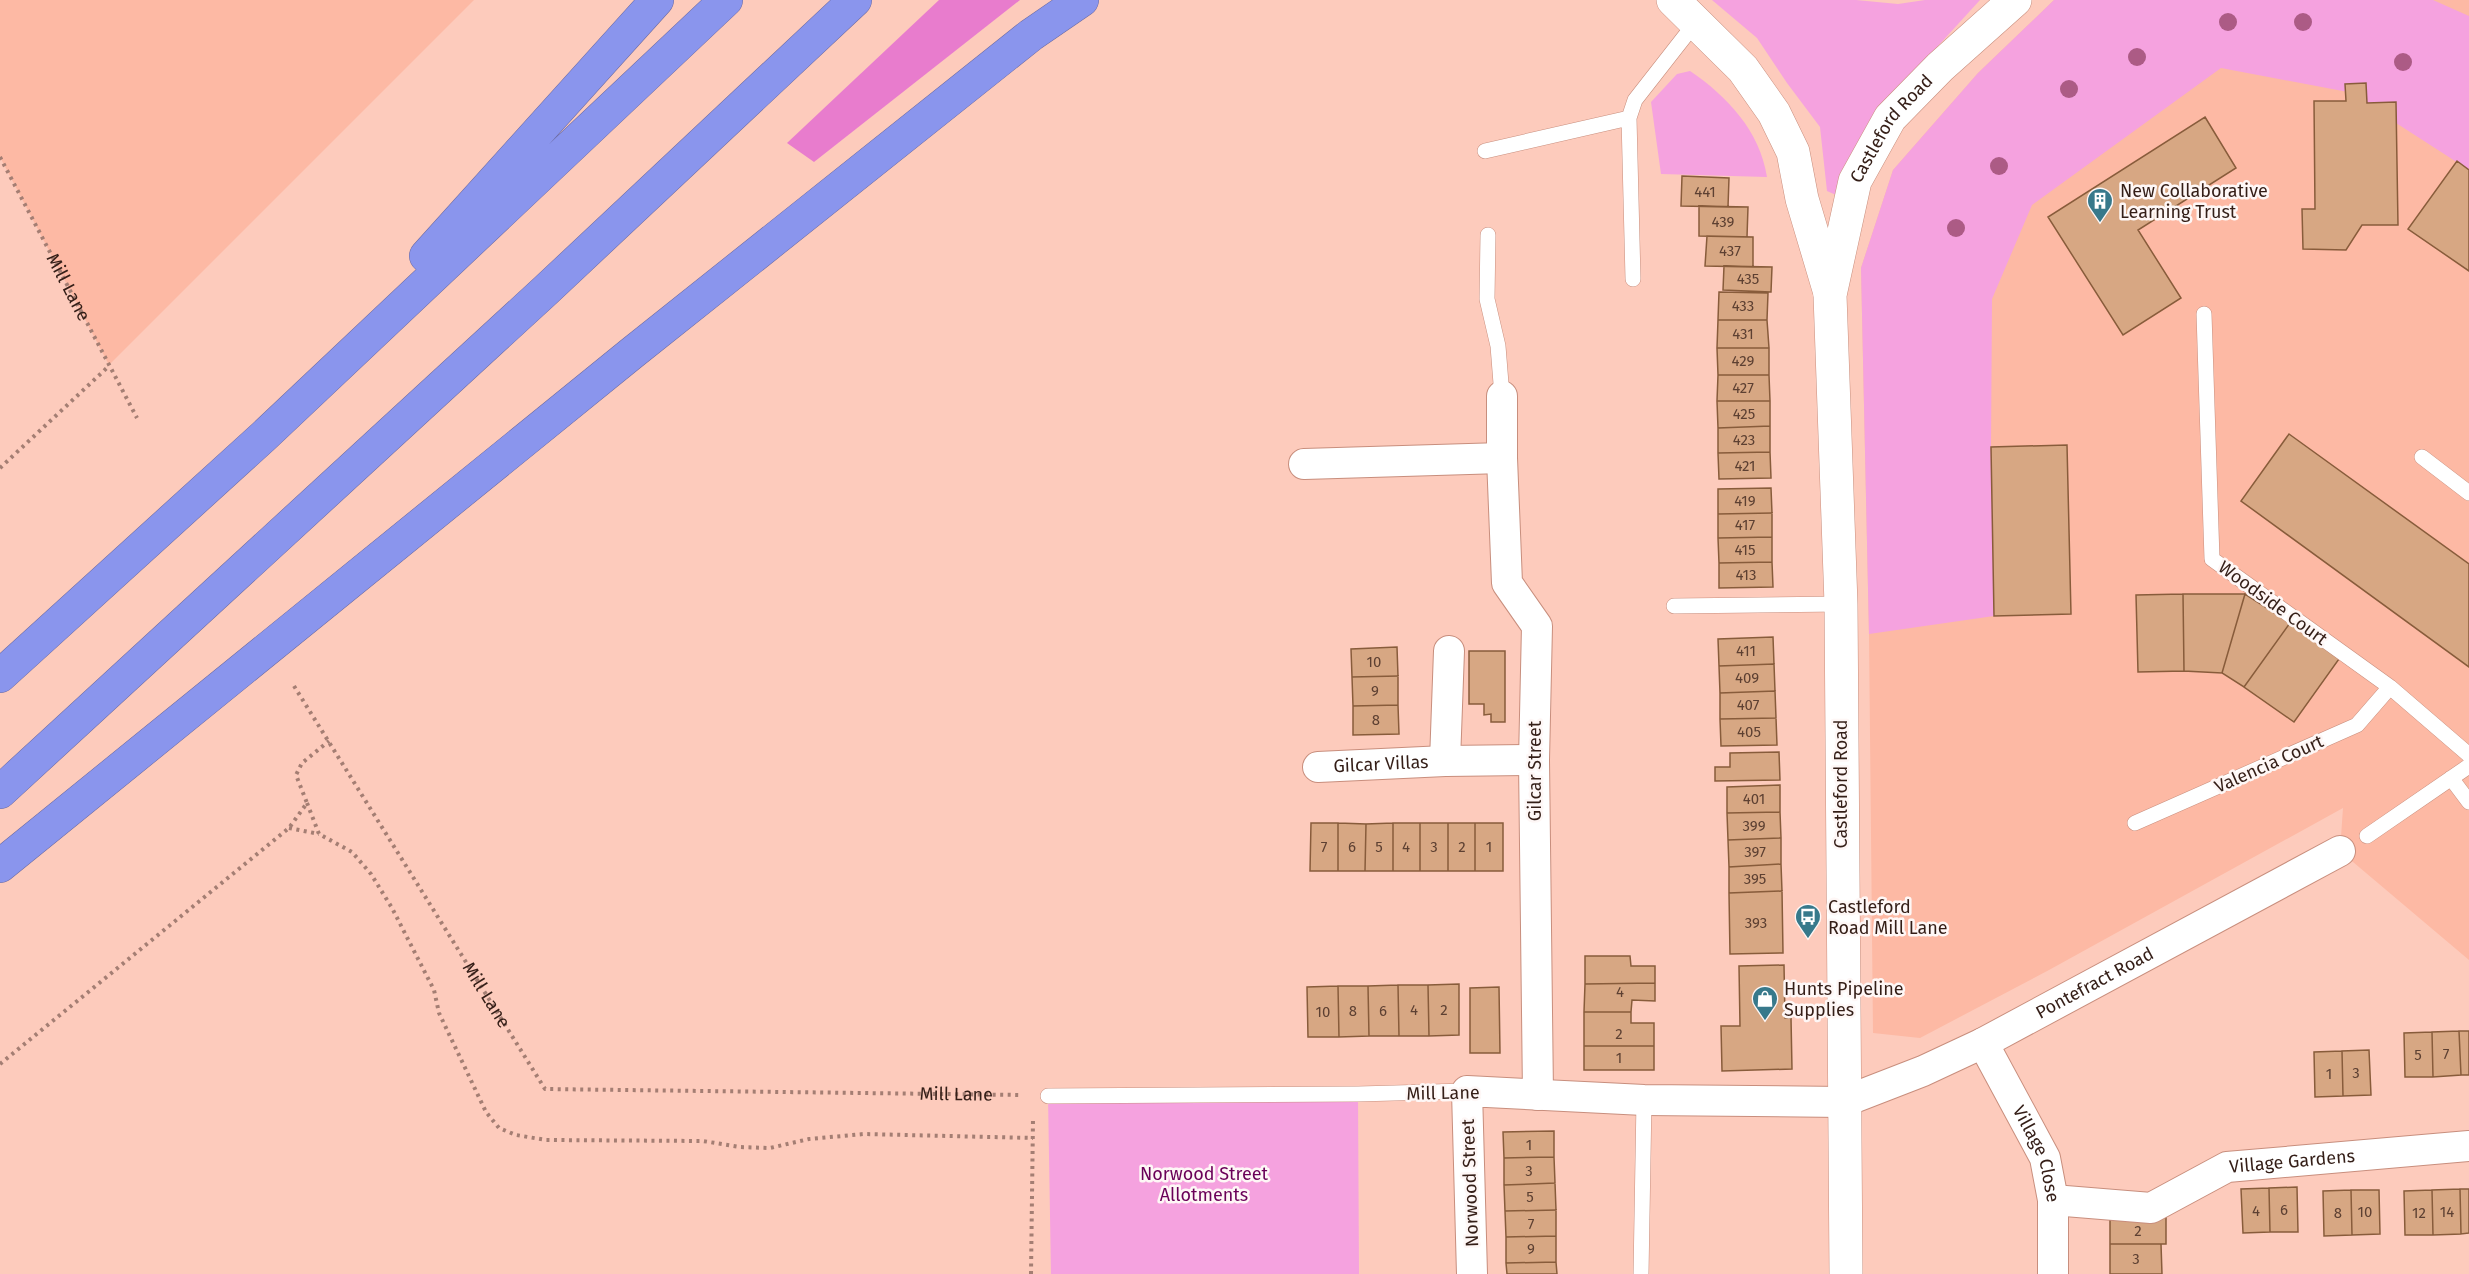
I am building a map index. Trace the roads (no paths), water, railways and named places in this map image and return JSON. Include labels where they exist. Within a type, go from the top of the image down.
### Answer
[{"type":"highway","points":[[264,436],[657,0]]},
{"type":"highway","points":[[0,676],[264,436],[726,0]]},
{"type":"highway","points":[[0,792],[545,291],[855,0]]},
{"type":"highway","points":[[0,866],[641,345],[1031,35],[1082,0]]},
{"type":"street","name":"Castleford Road","points":[[1673,0],[1743,69],[1774,113],[1792,152],[1802,199],[1830,295]]},
{"type":"street","name":"Castleford Road","points":[[1846,1274],[1840,604],[1830,295],[1855,181],[1890,118],[1940,67],[2015,0]]},
{"type":"street","name":"Gilcar Street","points":[[1502,396],[1507,583],[1537,626],[1534,760],[1538,1095]]},
{"type":"street","points":[[1304,464],[1502,458]]},
{"type":"street","name":"Gilcar Villas","points":[[1445,761],[1449,651]]},
{"type":"street","name":"Gilcar Villas","points":[[1318,767],[1445,761],[1534,760]]},
{"type":"street","name":"Pontefract Road","points":[[1844,1102],[1923,1071],[1983,1043],[2340,851]]},
{"type":"street","name":"Village Close","points":[[1983,1043],[2045,1158],[2054,1200],[2053,1274]]},
{"type":"street","name":"Mill Lane","points":[[1467,1091],[1644,1100],[1844,1102]]},
{"type":"street","name":"Norwood Street","points":[[1467,1091],[1472,1274]]},
{"type":"street","name":"Village Gardens","points":[[2054,1200],[2151,1208],[2227,1167],[2469,1146]]},
{"type":"lane","points":[[1633,279],[1629,118],[1635,100],[1696,22]]},
{"type":"lane","points":[[1485,152],[1629,118]]},
{"type":"lane","points":[[1488,235],[1487,299],[1498,346],[1502,396]]},
{"type":"lane","name":"Woodside Court","points":[[2204,314],[2212,559],[2390,687],[2469,755]]},
{"type":"lane","points":[[2422,457],[2469,493]]},
{"type":"lane","points":[[1674,606],[1840,604]]},
{"type":"lane","name":"Valencia Court","points":[[2135,823],[2357,725],[2390,687]]},
{"type":"lane","points":[[2367,836],[2469,766]]},
{"type":"lane","points":[[2451,778],[2469,802]]},
{"type":"lane","name":"Mill Lane","points":[[1041,1096],[1467,1091]]},
{"type":"lane","points":[[1641,1274],[1644,1100]]},
{"type":"place","name":"New Collaborative Learning Trust","points":[[2100,224]]},
{"type":"place","name":"Castleford Road Mill Lane","points":[[1808,940]]},
{"type":"place","name":"Hunts Pipeline Supplies","points":[[1765,1022]]},
{"type":"park label","name":"Norwood Street Allotments","points":[[1204,1184]]}]
